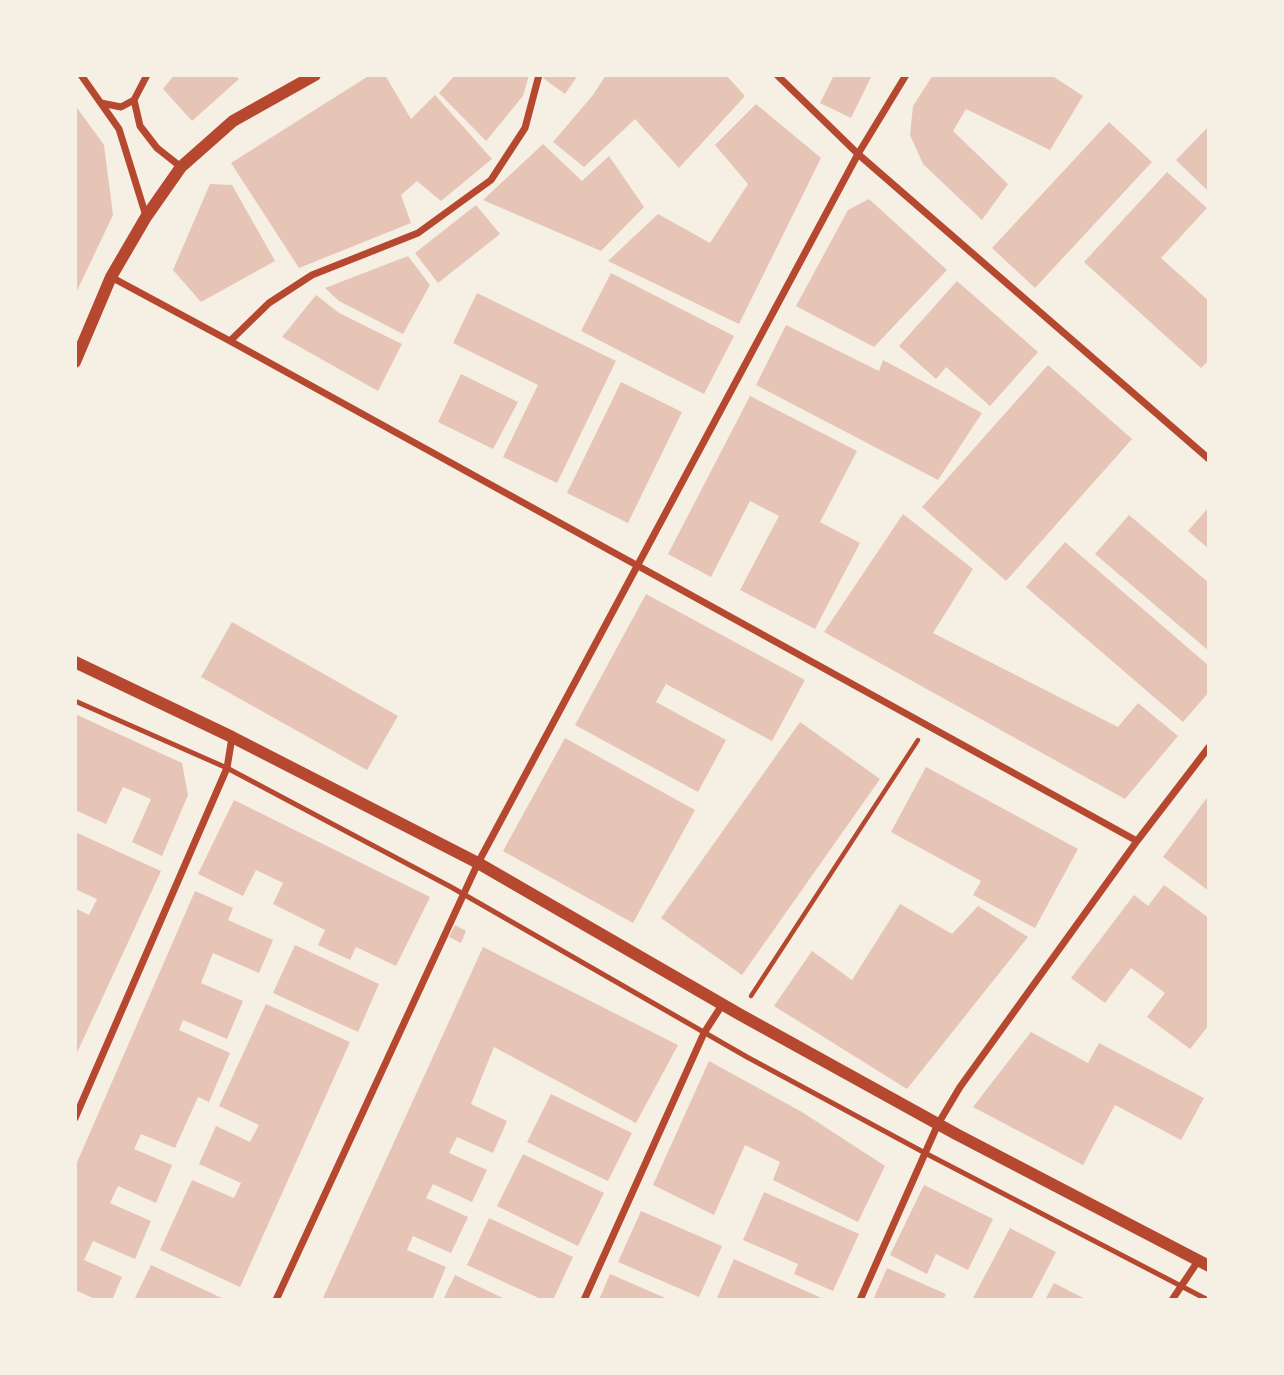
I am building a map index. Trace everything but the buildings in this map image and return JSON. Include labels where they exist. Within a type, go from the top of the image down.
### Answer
[{"type":"street","points":[[81,75],[119,129],[146,217]]},
{"type":"street","points":[[101,103],[121,107],[134,100],[147,75]]},
{"type":"street","points":[[75,362],[111,277],[146,217],[181,167],[233,121],[315,75]]},
{"type":"street","points":[[230,341],[269,303],[312,275],[418,233],[491,180],[525,128],[538,75]]},
{"type":"street","points":[[777,75],[859,154],[1209,459]]},
{"type":"street","points":[[276,1300],[478,863],[859,154],[906,75]]},
{"type":"street","points":[[134,100],[140,126],[158,148],[181,167]]},
{"type":"street","points":[[111,277],[1138,841]]},
{"type":"street","points":[[75,662],[232,737],[478,863],[722,1005],[938,1124],[1203,1264],[1180,1286],[1172,1300]]},
{"type":"street","points":[[75,1118],[227,768],[232,737]]},
{"type":"street","points":[[860,1300],[938,1124],[960,1087],[1209,747]]},
{"type":"street","points":[[584,1300],[704,1033],[722,1005]]},
{"type":"lane","points":[[75,701],[227,768],[463,895],[704,1033],[925,1153],[1208,1300]]},
{"type":"path","points":[[739,1014],[928,725]]}]
